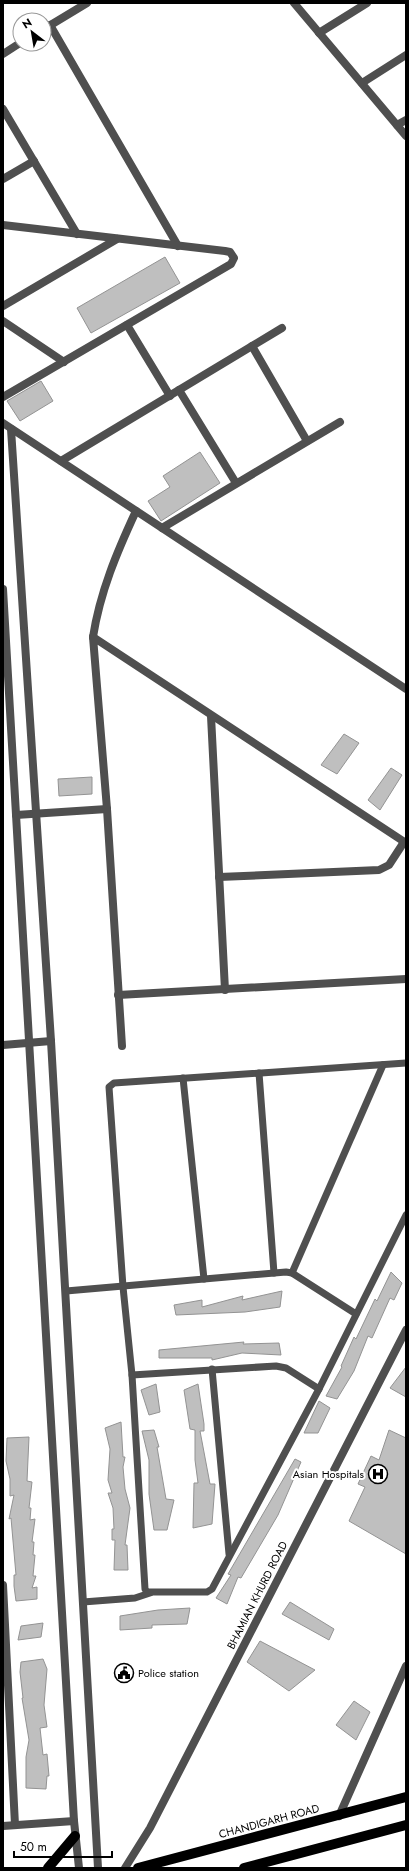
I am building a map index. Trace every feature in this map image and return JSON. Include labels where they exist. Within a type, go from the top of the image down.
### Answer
[{"type":"main road","name":"CHANDIGARH ROAD","points":[[138,1868],[339,1816],[406,1797]]},
{"type":"main road","points":[[244,1868],[406,1824]]},
{"type":"main road","points":[[48,1868],[75,1836]]},
{"type":"street","points":[[52,24],[87,3]]},
{"type":"street","points":[[294,3],[406,136]]},
{"type":"street","points":[[319,33],[361,4]]},
{"type":"street","points":[[52,35],[178,246]]},
{"type":"street","points":[[3,54],[12,49]]},
{"type":"street","points":[[362,83],[406,55]]},
{"type":"street","points":[[3,109],[77,234]]},
{"type":"street","points":[[397,125],[406,120]]},
{"type":"street","points":[[3,179],[34,161]]},
{"type":"street","points":[[3,225],[225,251],[230,252],[234,258],[231,264],[3,398]]},
{"type":"street","points":[[3,306],[118,239]]},
{"type":"street","points":[[3,321],[64,362]]},
{"type":"street","points":[[127,325],[170,396]]},
{"type":"street","points":[[61,461],[282,328]]},
{"type":"street","points":[[252,346],[308,441]]},
{"type":"street","points":[[179,390],[236,483]]},
{"type":"street","points":[[162,528],[340,422]]},
{"type":"street","points":[[3,423],[406,689]]},
{"type":"street","points":[[11,429],[51,1041],[98,1868]]},
{"type":"street","points":[[122,1046],[107,809],[93,637],[97,610],[106,581],[136,511]]},
{"type":"street","points":[[3,589],[74,1821],[79,1868]]},
{"type":"street","points":[[93,637],[211,716],[405,842],[389,865],[379,870],[219,877]]},
{"type":"street","points":[[211,716],[225,990]]},
{"type":"street","points":[[16,816],[107,809]]},
{"type":"street","points":[[118,995],[406,979]]},
{"type":"street","points":[[3,1045],[51,1041]]},
{"type":"street","name":"BHAMIAN KHURD ROAD","points":[[125,1868],[150,1828],[406,1330]]},
{"type":"street","points":[[3,1586],[6,1716],[15,1825]]},
{"type":"street","points":[[339,1816],[406,1666]]},
{"type":"street","points":[[3,1826],[74,1821]]},
{"type":"lane","points":[[150,1593],[144,1589],[132,1375],[122,1287],[108,1087],[114,1083],[406,1064]]},
{"type":"lane","points":[[292,1273],[383,1065]]},
{"type":"lane","points":[[259,1074],[274,1273]]},
{"type":"lane","points":[[182,1078],[204,1279]]},
{"type":"lane","points":[[83,1602],[135,1598],[150,1593],[210,1592],[229,1554],[319,1389],[406,1216]]},
{"type":"lane","points":[[66,1291],[274,1273],[292,1273],[356,1314]]},
{"type":"lane","points":[[132,1375],[212,1369],[281,1367],[319,1389]]},
{"type":"lane","points":[[212,1369],[229,1554]]},
{"type":"building","points":[[165,257],[180,283],[91,333],[77,308]]},
{"type":"building","points":[[41,381],[53,401],[20,421],[7,401]]},
{"type":"building","points":[[200,452],[220,483],[161,521],[148,501],[170,487],[163,476]]},
{"type":"building","points":[[344,734],[359,743],[337,774],[321,765]]},
{"type":"building","points":[[391,768],[402,775],[380,810],[368,800]]},
{"type":"building","points":[[92,777],[92,794],[59,796],[58,779]]},
{"type":"building","points":[[391,1272],[402,1283],[394,1300],[390,1298],[372,1338],[368,1336],[354,1371],[337,1399],[326,1396],[342,1367],[341,1366],[354,1337],[356,1339],[375,1299],[377,1301]]},
{"type":"building","points":[[282,1291],[280,1307],[245,1312],[176,1315],[174,1305],[202,1300],[202,1307],[243,1296],[242,1300]]},
{"type":"building","points":[[244,1342],[243,1344],[279,1343],[281,1355],[242,1353],[212,1360],[212,1358],[159,1358],[159,1350]]},
{"type":"building","points":[[406,1367],[406,1397],[390,1388]]},
{"type":"building","points":[[156,1384],[160,1412],[149,1415],[141,1390]]},
{"type":"building","points":[[198,1384],[204,1424],[204,1431],[200,1431],[210,1484],[215,1484],[212,1524],[193,1528],[194,1483],[198,1483],[195,1460],[195,1430],[190,1429],[184,1390]]},
{"type":"building","points":[[319,1401],[330,1408],[318,1433],[304,1433]]},
{"type":"building","points":[[121,1422],[123,1457],[125,1457],[123,1467],[125,1489],[130,1508],[125,1545],[127,1545],[128,1570],[114,1570],[115,1540],[112,1540],[112,1529],[114,1529],[113,1508],[108,1493],[112,1493],[108,1480],[110,1449],[105,1428]]},
{"type":"building","points":[[154,1430],[159,1447],[157,1447],[166,1499],[174,1500],[167,1530],[154,1530],[149,1494],[149,1460],[142,1431]]},
{"type":"building","points":[[389,1430],[406,1438],[406,1554],[349,1521],[365,1487],[358,1484],[371,1456],[379,1460]]},
{"type":"building","points":[[29,1437],[27,1481],[32,1482],[29,1508],[31,1508],[30,1520],[35,1519],[32,1542],[34,1542],[33,1555],[35,1555],[33,1576],[36,1576],[32,1588],[37,1587],[37,1599],[16,1601],[14,1575],[16,1575],[11,1518],[9,1519],[14,1495],[10,1496],[10,1479],[6,1461],[7,1438]]},
{"type":"building","points":[[295,1459],[301,1462],[278,1515],[241,1578],[238,1577],[227,1604],[216,1598],[231,1575],[228,1574]]},
{"type":"building","points":[[290,1602],[334,1629],[329,1640],[282,1614]]},
{"type":"building","points":[[190,1608],[187,1624],[152,1625],[152,1628],[120,1630],[120,1616],[158,1610]]},
{"type":"building","points":[[43,1623],[41,1637],[18,1640],[21,1626]]},
{"type":"building","points":[[260,1641],[315,1670],[289,1691],[247,1662]]},
{"type":"building","points":[[43,1659],[47,1669],[44,1705],[47,1727],[40,1728],[43,1755],[47,1754],[49,1776],[47,1776],[46,1789],[26,1788],[26,1757],[29,1740],[22,1698],[20,1672],[21,1662]]},
{"type":"building","points":[[354,1701],[370,1712],[356,1740],[336,1725]]},
{"type":"place","name":"Asian Hospitals","points":[[378,1474]]},
{"type":"place","name":"Police station","points":[[124,1673]]}]
